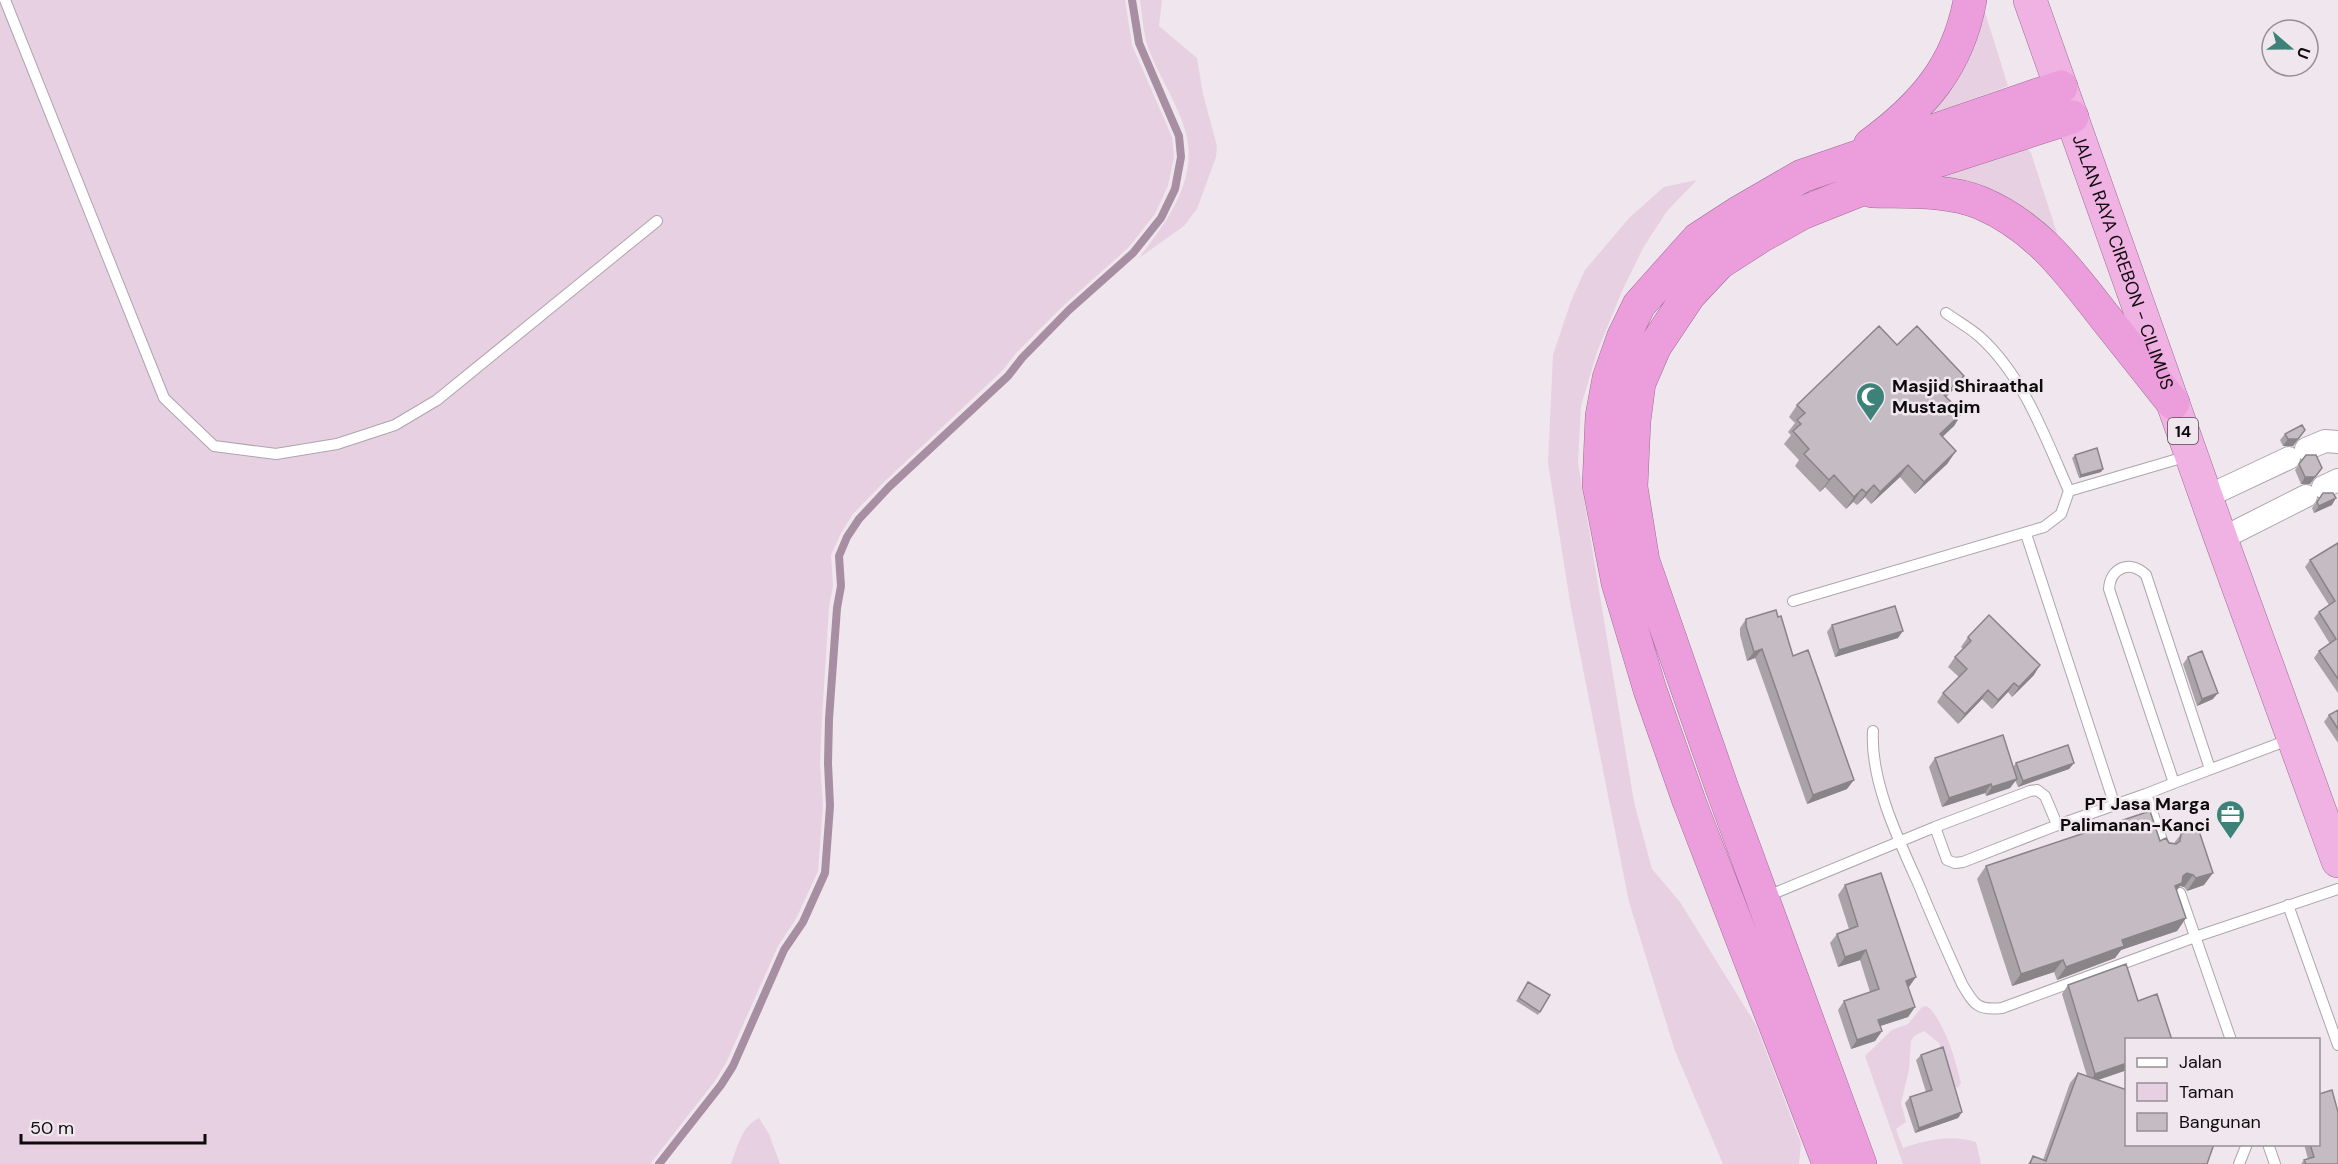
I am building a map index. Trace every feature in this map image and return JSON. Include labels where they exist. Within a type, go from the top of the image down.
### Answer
[{"type":"highway","points":[[1860,1164],[1643,561],[1630,487],[1635,412],[1639,383],[1655,346],[1689,295],[1719,263],[1802,213],[1852,176],[1888,131],[1932,90],[1947,67],[1958,43],[1970,0]]},
{"type":"highway","name":"JALAN RAYA CIREBON - CILIMUS","points":[[2030,0],[2293,738],[2329,822],[2338,861]]},
{"type":"highway","points":[[1852,176],[2066,102]]},
{"type":"highway","points":[[1830,1164],[1689,801],[1650,690],[1618,583],[1599,485],[1602,416],[1610,378],[1623,338],[1639,305],[1698,239],[1802,176],[1852,176],[1979,202],[2030,232],[2056,256],[2173,403]]},
{"type":"street","points":[[2206,497],[2325,441],[2338,442]]},
{"type":"street","points":[[2221,539],[2323,487]]},
{"type":"lane","points":[[5,0],[164,398],[214,446],[276,454],[337,444],[395,425],[437,400],[657,221]]},
{"type":"lane","points":[[1793,601],[2026,534],[2044,527],[2061,514],[2069,491],[2021,389],[2002,361],[1979,336],[1946,313]]},
{"type":"lane","points":[[2069,491],[2192,455]]},
{"type":"lane","points":[[2026,534],[2115,806]]},
{"type":"lane","points":[[2174,783],[2109,589],[2110,577],[2126,567],[2142,571],[2146,575],[2210,770]]},
{"type":"lane","points":[[1873,731],[1872,748],[1876,766],[1886,807],[1899,841],[1962,984],[1972,1002],[1987,1010],[2002,1008],[2195,937],[2338,889]]},
{"type":"lane","points":[[1935,827],[1947,860],[1963,862],[2293,738]]},
{"type":"lane","points":[[1763,898],[1899,841],[2037,790],[2045,796],[2055,818],[2055,826]]},
{"type":"lane","points":[[2146,794],[2165,849]]},
{"type":"lane","points":[[2180,893],[2230,1038]]},
{"type":"lane","points":[[2288,905],[2338,1045]]},
{"type":"lane","points":[[2239,1164],[2246,1146]]},
{"type":"lane","points":[[2269,1146],[2275,1164]]},
{"type":"green space","points":[[0,0],[1125,0],[1132,45],[1172,137],[1174,157],[1168,186],[1155,214],[1128,248],[1064,305],[1016,353],[1003,370],[884,482],[853,514],[841,533],[831,555],[833,586],[829,607],[822,718],[820,763],[823,806],[818,871],[796,919],[778,946],[726,1063],[715,1081],[650,1164],[0,1164]]},
{"type":"green space","points":[[1140,0],[1162,0],[1159,26],[1197,58],[1203,94],[1217,146],[1216,157],[1197,209],[1184,226],[1139,258],[1169,216],[1177,200],[1184,185],[1189,151],[1183,123],[1146,41]]},
{"type":"green space","points":[[1984,9],[2008,86],[1934,113],[1933,110]]},
{"type":"green space","points":[[2026,147],[2031,153],[2059,239],[1930,177]]},
{"type":"green space","points":[[1697,180],[1667,211],[1643,248],[1623,289],[1597,352],[1581,406],[1578,463],[1634,802],[1652,869],[1680,902],[1756,1025],[1801,1143],[1799,1164],[1723,1164],[1675,1051],[1629,902],[1571,608],[1548,463],[1553,355],[1571,301],[1585,270],[1630,217],[1664,187]]},
{"type":"green space","points":[[1927,1006],[1944,1031],[1961,1083],[1958,1088],[1952,1085],[1939,1043],[1924,1031],[1914,1036],[1911,1041],[1909,1070],[1901,1103],[1906,1122],[1896,1129],[1903,1148],[1939,1139],[1957,1138],[1976,1142],[1981,1164],[1903,1164],[1865,1056],[1892,1030],[1908,1024],[1922,1007]]},
{"type":"green space","points":[[759,1118],[769,1134],[780,1164],[731,1164],[744,1132]]},
{"type":"building","name":"Masjid Shiraathal Mustaqim","points":[[1879,326],[1897,345],[1917,326],[1964,376],[1944,395],[1962,413],[1940,434],[1956,451],[1924,482],[1908,465],[1880,492],[1874,485],[1866,493],[1862,489],[1854,497],[1834,475],[1829,480],[1804,454],[1809,449],[1793,431],[1801,424],[1797,420],[1805,413],[1797,405]]},
{"type":"building","points":[[2302,425],[2305,430],[2298,439],[2288,439],[2285,434]]},
{"type":"building","points":[[2097,448],[2103,469],[2081,475],[2075,455]]},
{"type":"building","points":[[2306,455],[2316,455],[2322,468],[2315,477],[2305,477],[2299,464]]},
{"type":"building","points":[[2323,493],[2333,493],[2336,498],[2319,506],[2317,502]]},
{"type":"building","points":[[2338,543],[2338,679],[2319,651],[2336,639],[2319,612],[2335,601],[2310,560]]},
{"type":"building","points":[[1895,606],[1903,631],[1839,650],[1832,625]]},
{"type":"building","points":[[1776,610],[1778,617],[1781,616],[1793,656],[1808,650],[1854,780],[1813,795],[1762,649],[1754,652],[1746,626],[1746,619]]},
{"type":"building","points":[[1989,615],[2040,665],[2019,687],[2014,683],[1998,700],[1988,690],[1965,714],[1943,693],[1967,669],[1955,657],[1971,641],[1968,637]]},
{"type":"building","points":[[2202,651],[2218,693],[2202,699],[2188,657]]},
{"type":"building","points":[[2338,710],[2338,729],[2329,715]]},
{"type":"building","points":[[2003,735],[2017,779],[1992,787],[1991,784],[1949,798],[1935,758]]},
{"type":"building","points":[[2068,745],[2074,763],[2023,781],[2016,763]]},
{"type":"building","points":[[2150,811],[2160,841],[2166,838],[2169,843],[2176,844],[2180,841],[2181,834],[2198,828],[2213,873],[2196,878],[2187,873],[2183,876],[2182,883],[2175,886],[2186,918],[2122,940],[2124,946],[2066,967],[2063,960],[2021,974],[1986,866]]},
{"type":"building","points":[[1881,873],[1916,977],[1906,981],[1915,1007],[1878,1020],[1882,1031],[1857,1040],[1844,1001],[1879,989],[1866,950],[1845,957],[1837,934],[1858,926],[1845,885]]},
{"type":"building","points":[[2126,964],[2138,1001],[2157,994],[2171,1038],[2125,1038],[2125,1064],[2095,1074],[2068,985]]},
{"type":"building","points":[[1528,982],[1550,995],[1540,1012],[1519,998]]},
{"type":"building","points":[[1943,1047],[1962,1112],[1919,1128],[1910,1097],[1932,1090],[1921,1055]]},
{"type":"building","points":[[2078,1073],[2125,1089],[2125,1146],[2213,1146],[2207,1164],[2030,1164],[2033,1156],[2046,1161]]},
{"type":"building","points":[[2332,1090],[2338,1112],[2338,1164],[2306,1164],[2304,1160],[2314,1157],[2311,1146],[2320,1146],[2320,1094]]},
{"type":"waterway","points":[[659,1164],[721,1085],[733,1066],[784,950],[803,922],[825,873],[830,806],[829,719],[837,608],[841,586],[839,556],[847,537],[859,519],[889,487],[1008,376],[1022,358],[1069,310],[1133,253],[1161,218],[1175,189],[1181,157],[1179,136],[1139,43],[1132,0]]},
{"type":"place","name":"Masjid Shiraathal Mustaqim","points":[[1871,422]]},
{"type":"place","name":"PT Jasa Marga Palimanan-Kanci","points":[[2231,840]]}]
